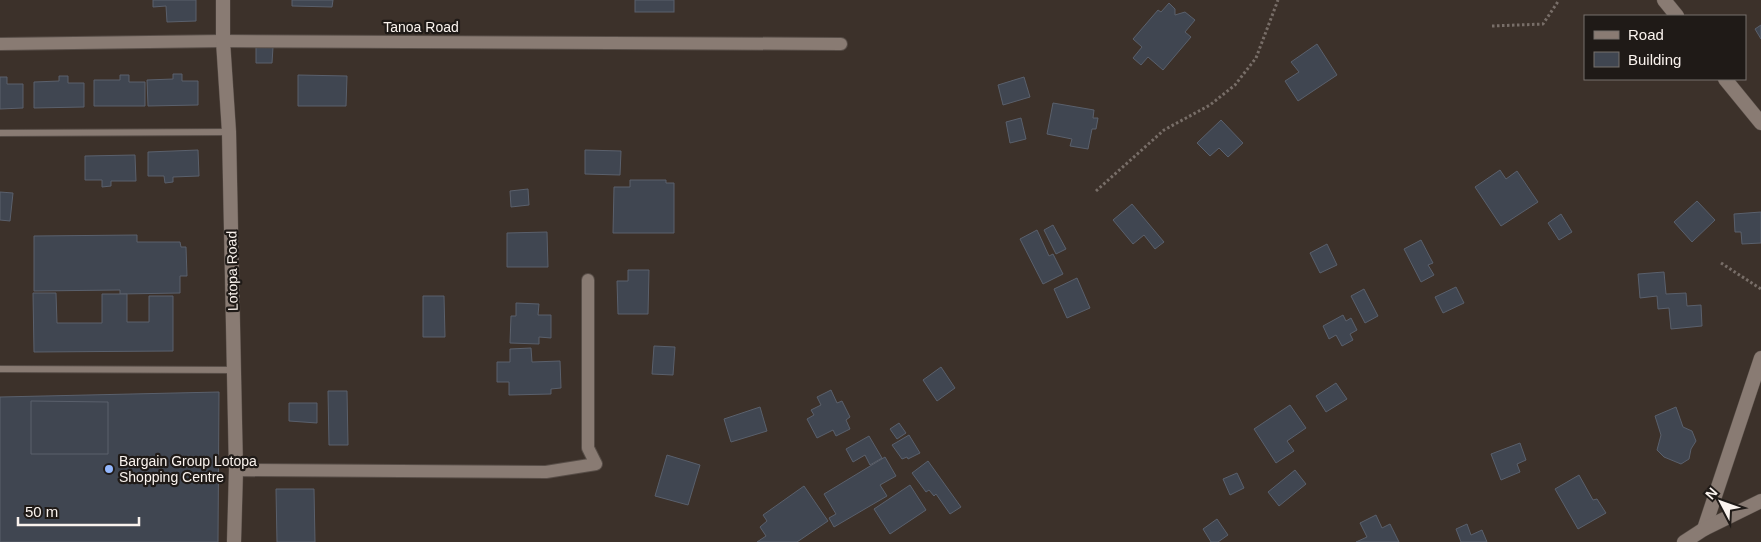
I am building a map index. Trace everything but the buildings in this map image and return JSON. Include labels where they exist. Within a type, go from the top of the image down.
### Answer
[{"type":"street","name":"Lotopa Road","points":[[223,0],[223,41],[229,132],[234,370],[236,470],[234,542]]},
{"type":"street","points":[[1664,0],[1675,15]]},
{"type":"street","name":"Tanoa Road","points":[[0,44],[223,41],[841,44]]},
{"type":"street","points":[[1726,80],[1761,123]]},
{"type":"street","points":[[236,470],[546,472],[596,464],[588,448],[588,280]]},
{"type":"street","points":[[1704,529],[1761,358]]},
{"type":"street","points":[[1684,542],[1704,529],[1761,501]]},
{"type":"lane","points":[[0,133],[229,132]]},
{"type":"lane","points":[[0,369],[234,370]]},
{"type":"path","points":[[1096,191],[1164,130],[1210,105],[1235,85],[1256,58],[1278,0]]},
{"type":"path","points":[[1492,26],[1543,24],[1560,0]]},
{"type":"path","points":[[1721,263],[1761,289]]},
{"type":"place","name":"Bargain Group Lotopa Shopping Centre","points":[[109,469]]}]
